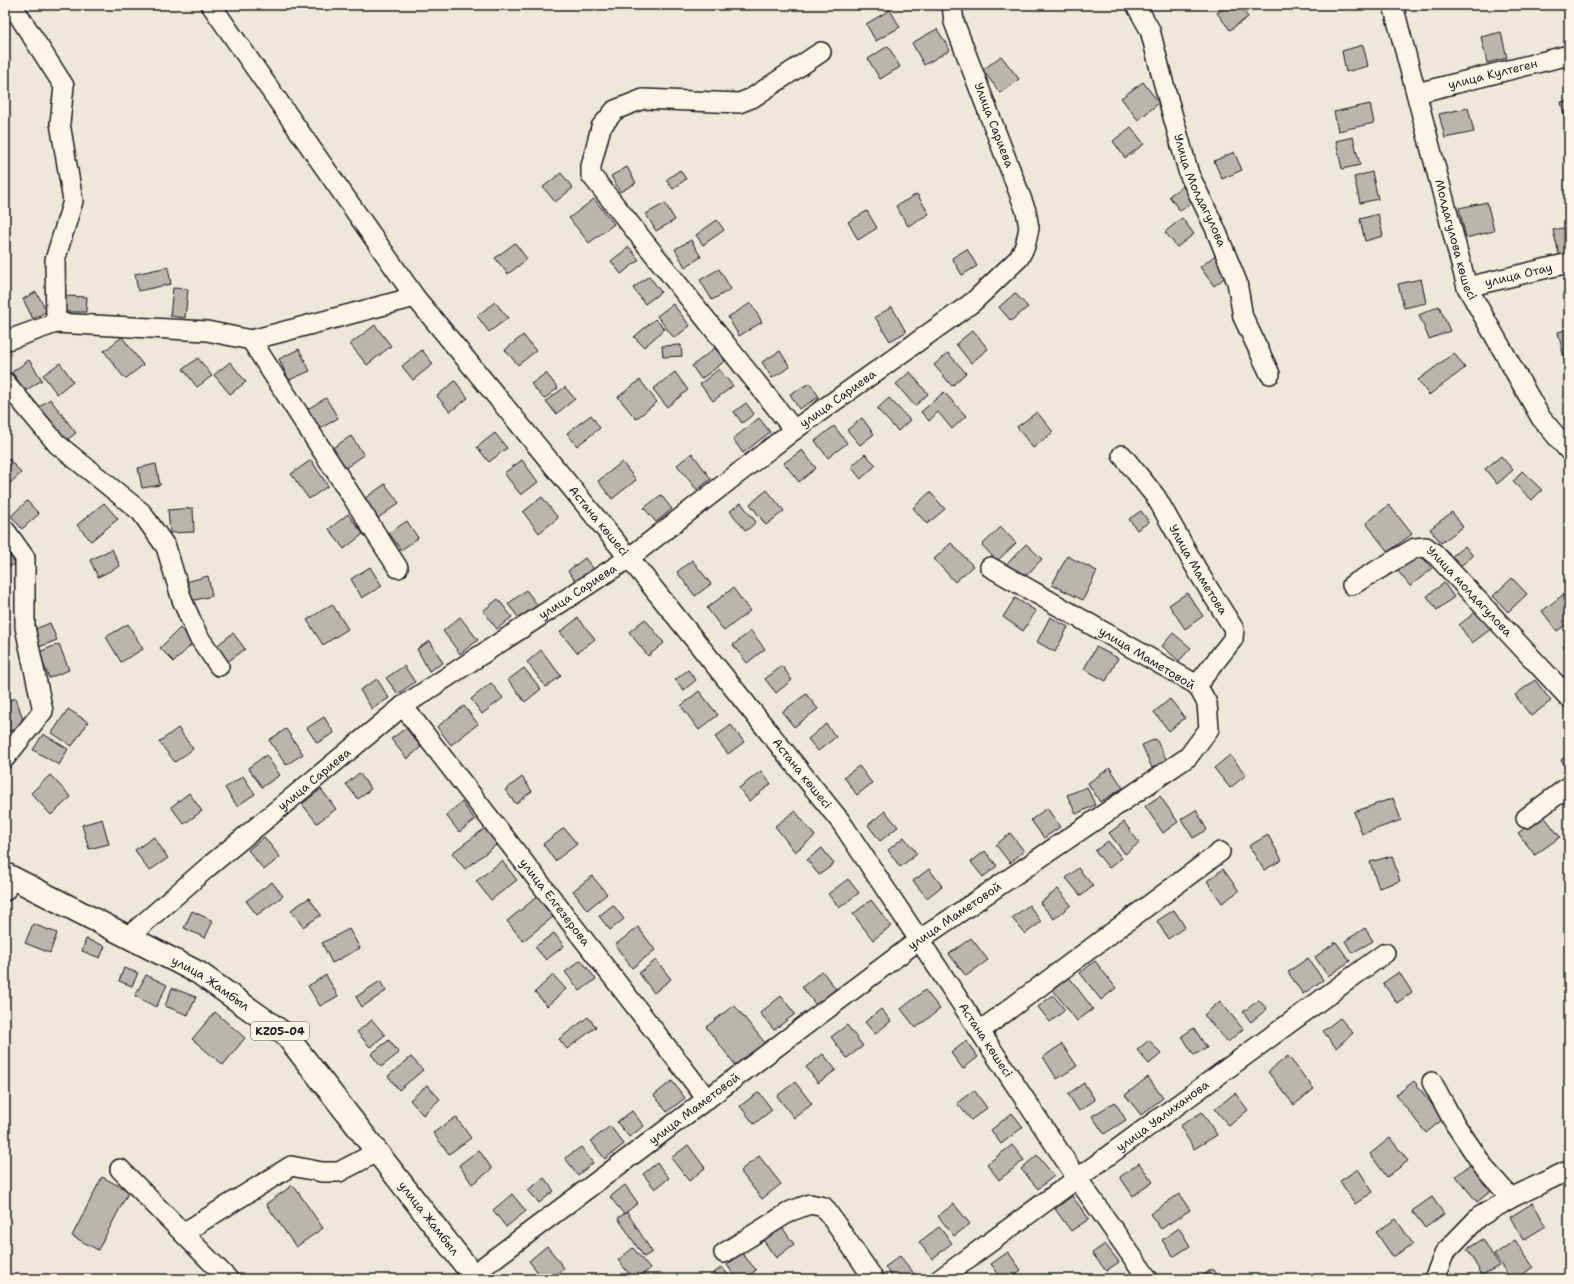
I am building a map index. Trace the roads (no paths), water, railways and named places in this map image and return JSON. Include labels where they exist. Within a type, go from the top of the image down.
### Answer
[{"type":"main road","name":"улица Жамбыл","points":[[7,881],[128,937],[199,973],[286,1035],[472,1278]]},
{"type":"street","points":[[12,5],[64,86],[60,123],[73,201],[55,260],[56,323]]},
{"type":"street","name":"Астана көшесі","points":[[210,5],[416,297],[629,558],[841,822],[1077,1178],[1148,1279]]},
{"type":"street","name":"Улица Сариева","points":[[952,5],[954,22],[1026,211],[1029,228],[1025,246]]},
{"type":"street","name":"Улица Молдагулова","points":[[1136,5],[1150,30],[1189,174],[1215,228],[1238,282],[1243,317],[1270,374]]},
{"type":"street","name":"Молдагулова көшесі","points":[[1393,5],[1468,288],[1541,418],[1569,451]]},
{"type":"street","points":[[794,430],[591,175],[591,166],[601,127],[615,110],[643,99],[739,103],[752,98],[821,52]]},
{"type":"street","name":"улица Култеген","points":[[1417,93],[1569,55]]},
{"type":"street","name":"улица Сариева","points":[[128,937],[208,867],[403,706],[629,558],[794,430],[973,302],[1020,258],[1025,246]]},
{"type":"street","name":"улица Отау","points":[[1468,288],[1569,263]]},
{"type":"street","points":[[5,341],[56,323],[207,331],[251,340],[416,297]]},
{"type":"street","points":[[251,340],[398,568]]},
{"type":"street","points":[[5,382],[57,444],[141,512],[166,546],[182,600],[198,636],[219,666]]},
{"type":"street","name":"Улица Маметова","points":[[1122,455],[1156,497],[1200,575],[1234,629],[1233,639],[1197,685]]},
{"type":"street","points":[[5,530],[25,558],[25,627],[43,711],[5,758]]},
{"type":"street","name":"Улица молдагулова","points":[[1352,585],[1416,548],[1426,547],[1434,553],[1569,698]]},
{"type":"street","name":"улица Маметовой","points":[[472,1278],[919,940],[1188,757],[1209,729],[1207,703],[1197,685],[990,567]]},
{"type":"street","name":"улица Елгезерова","points":[[403,706],[707,1099]]},
{"type":"street","points":[[1526,818],[1569,786]]},
{"type":"street","points":[[980,1031],[1220,852]]},
{"type":"street","name":"улица Уалиханова","points":[[940,1279],[1385,953]]},
{"type":"street","points":[[1432,1082],[1455,1124],[1486,1170],[1511,1198]]},
{"type":"street","points":[[183,1233],[291,1166],[322,1172],[339,1172],[377,1152]]},
{"type":"street","points":[[120,1169],[228,1279]]},
{"type":"street","points":[[1434,1279],[1445,1252],[1479,1217],[1511,1198],[1565,1172],[1569,1172]]},
{"type":"street","points":[[724,1253],[792,1210],[810,1204],[824,1207],[874,1279]]}]
